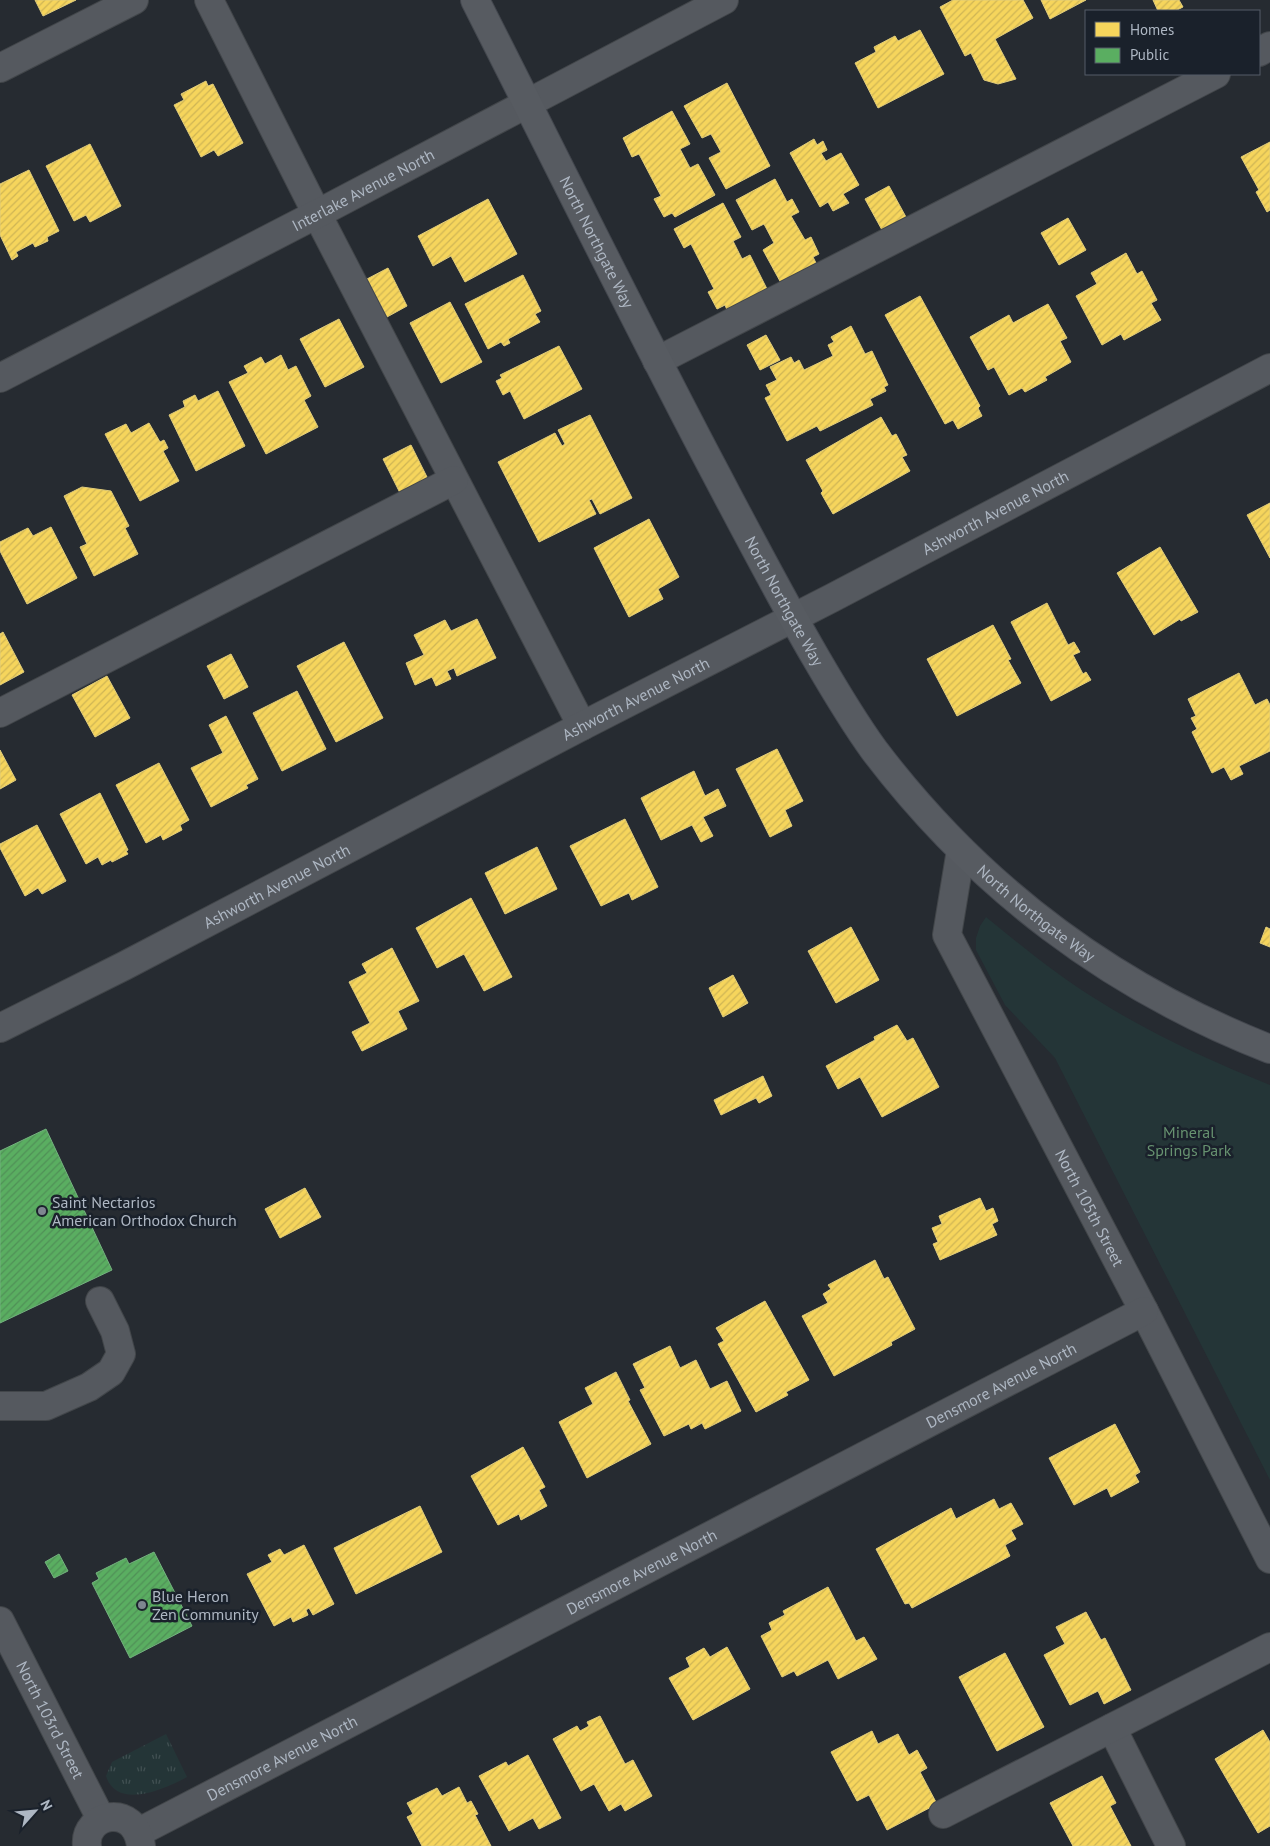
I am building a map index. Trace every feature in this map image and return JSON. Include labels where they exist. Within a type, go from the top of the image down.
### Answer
[{"type":"main road","name":"North Northgate Way","points":[[475,0],[657,361],[793,618],[841,700],[874,748],[918,804],[961,850],[1009,894],[1060,935],[1114,972],[1179,1009],[1229,1033],[1270,1049]]},
{"type":"street","points":[[0,68],[134,0]]},
{"type":"street","points":[[209,0],[317,214],[582,726]]},
{"type":"street","name":"Interlake Avenue North","points":[[0,378],[724,0]]},
{"type":"street","points":[[657,361],[1214,75]]},
{"type":"street","name":"Ashworth Avenue North","points":[[0,1028],[793,618],[1270,368]]},
{"type":"street","points":[[0,713],[454,480]]},
{"type":"street","name":"North 105th Street","points":[[961,850],[947,935],[1144,1312],[1270,1559]]},
{"type":"street","points":[[0,1406],[46,1406],[89,1387],[111,1372],[121,1354],[115,1331],[100,1301]]},
{"type":"street","name":"Densmore Avenue North","points":[[140,1839],[1144,1312]]},
{"type":"street","name":"North 103rd Street","points":[[0,1621],[101,1819]]},
{"type":"street","points":[[943,1814],[1270,1648]]},
{"type":"street","points":[[1112,1728],[1171,1846]]},
{"type":"street","points":[[87,1846],[86,1843],[90,1829],[101,1819],[115,1816],[129,1821],[140,1839]]},
{"type":"green space","name":"Mineral Springs Park","points":[[986,917],[1055,972],[1119,1013],[1183,1047],[1270,1085],[1270,1480],[1055,1058],[1005,1005],[976,950],[976,938],[980,926]]},
{"type":"green space","points":[[166,1734],[187,1777],[155,1791],[143,1794],[131,1795],[120,1792],[112,1787],[106,1776],[112,1762]]},
{"type":"building: Homes","points":[[35,0],[76,0],[43,16]]},
{"type":"building: Homes","points":[[953,0],[1023,0],[1033,18],[995,39],[1016,79],[998,84],[984,80],[971,53],[965,56],[940,7]]},
{"type":"building: Homes","points":[[1041,0],[1086,0],[1050,19]]},
{"type":"building: Homes","points":[[1153,0],[1179,0],[1183,7],[1177,10],[1158,10]]},
{"type":"building: Homes","points":[[920,30],[944,74],[878,108],[855,63],[876,52],[874,47],[895,36],[898,41]]},
{"type":"building: Homes","points":[[206,81],[208,86],[213,84],[243,143],[218,156],[214,150],[201,157],[174,105],[184,100],[181,94]]},
{"type":"building: Homes","points":[[727,83],[770,166],[726,189],[709,158],[721,152],[711,134],[702,138],[684,106]]},
{"type":"building: Homes","points":[[672,111],[690,144],[680,149],[690,168],[698,164],[715,195],[675,217],[672,213],[664,217],[654,199],[661,196],[639,154],[632,157],[623,138]]},
{"type":"building: Homes","points":[[814,139],[817,145],[823,141],[827,150],[821,153],[826,161],[841,153],[859,185],[843,194],[849,203],[833,211],[828,202],[820,207],[790,153]]},
{"type":"building: Homes","points":[[1270,142],[1270,210],[1267,212],[1256,192],[1259,190],[1241,157]]},
{"type":"building: Homes","points":[[90,144],[121,206],[90,222],[86,215],[74,221],[46,166]]},
{"type":"building: Homes","points":[[29,170],[59,231],[47,237],[48,241],[35,247],[33,243],[16,252],[18,256],[12,260],[0,235],[0,184]]},
{"type":"building: Homes","points":[[775,179],[787,202],[792,199],[799,212],[791,216],[805,240],[811,237],[819,254],[813,257],[816,263],[781,283],[763,250],[774,243],[764,224],[752,230],[736,200]]},
{"type":"building: Homes","points":[[889,186],[906,217],[882,230],[865,199]]},
{"type":"building: Homes","points":[[488,199],[517,254],[465,282],[451,256],[433,266],[418,236]]},
{"type":"building: Homes","points":[[723,203],[741,237],[733,241],[742,259],[750,255],[767,289],[727,310],[725,305],[717,309],[708,292],[714,289],[691,244],[684,248],[674,229]]},
{"type":"building: Homes","points":[[1068,218],[1086,250],[1059,265],[1041,233]]},
{"type":"building: Homes","points":[[1126,253],[1137,274],[1142,271],[1157,300],[1151,303],[1161,320],[1124,340],[1121,334],[1102,345],[1076,296],[1097,284],[1091,273]]},
{"type":"building: Homes","points":[[388,268],[407,306],[387,317],[367,279]]},
{"type":"building: Homes","points":[[523,275],[541,311],[535,314],[540,322],[508,339],[510,343],[504,346],[501,342],[488,349],[465,304]]},
{"type":"building: Homes","points":[[920,296],[980,406],[978,408],[982,416],[958,429],[953,420],[945,424],[885,315]]},
{"type":"building: Homes","points":[[450,302],[482,362],[441,383],[410,323]]},
{"type":"building: Homes","points":[[1048,304],[1067,338],[1060,341],[1071,362],[1045,377],[1047,380],[1025,392],[1022,388],[1009,395],[994,367],[988,370],[970,337],[1009,315],[1013,323]]},
{"type":"building: Homes","points":[[339,319],[364,367],[325,387],[300,339]]},
{"type":"building: Homes","points":[[851,326],[865,354],[872,351],[888,385],[884,387],[886,391],[870,399],[873,405],[820,431],[817,426],[787,441],[765,398],[771,395],[766,385],[777,380],[770,367],[791,357],[794,363],[799,360],[804,370],[833,356],[828,345],[834,342],[831,337]]},
{"type":"building: Homes","points":[[766,335],[780,360],[760,370],[747,345]]},
{"type":"building: Homes","points":[[559,346],[582,389],[524,419],[510,391],[503,395],[496,381],[502,378],[500,375]]},
{"type":"building: Homes","points":[[281,355],[288,370],[296,366],[311,396],[304,400],[318,427],[266,454],[229,382],[248,373],[244,366],[261,357],[265,364]]},
{"type":"building: Homes","points":[[218,391],[245,446],[196,471],[169,415],[185,407],[183,401],[195,395],[198,401]]},
{"type":"building: Homes","points":[[590,415],[632,498],[600,514],[592,499],[589,500],[596,514],[539,542],[498,462],[555,433],[562,446],[565,444],[558,430]]},
{"type":"building: Homes","points":[[881,417],[892,436],[896,434],[907,455],[902,457],[910,471],[833,514],[806,460]]},
{"type":"building: Homes","points":[[149,423],[160,442],[164,440],[168,448],[163,451],[179,481],[140,501],[105,434],[126,424],[131,433]]},
{"type":"building: Homes","points":[[411,445],[428,479],[400,493],[383,459]]},
{"type":"building: Homes","points":[[82,487],[111,491],[129,526],[125,528],[138,554],[94,576],[80,547],[87,544],[64,496]]},
{"type":"building: Homes","points":[[1270,503],[1270,558],[1247,515]]},
{"type":"building: Homes","points":[[649,519],[679,577],[658,589],[663,599],[629,617],[594,548]]},
{"type":"building: Homes","points":[[51,527],[77,578],[27,604],[0,551],[0,542],[28,528],[33,536]]},
{"type":"building: Homes","points":[[1160,547],[1198,612],[1181,621],[1180,619],[1154,635],[1117,573]]},
{"type":"building: Homes","points":[[1047,603],[1068,645],[1074,642],[1080,652],[1073,655],[1083,674],[1086,672],[1091,680],[1051,701],[1011,622]]},
{"type":"building: Homes","points":[[477,619],[496,658],[457,676],[454,668],[447,671],[451,679],[436,686],[432,677],[415,685],[406,663],[424,655],[414,635],[445,620],[451,631]]},
{"type":"building: Homes","points":[[993,625],[1011,659],[1008,660],[1021,683],[957,716],[927,659]]},
{"type":"building: Homes","points":[[3,632],[24,672],[0,685],[0,634]]},
{"type":"building: Homes","points":[[344,642],[383,718],[336,742],[297,666]]},
{"type":"building: Homes","points":[[231,654],[248,687],[224,699],[207,666]]},
{"type":"building: Homes","points":[[1239,673],[1255,705],[1267,699],[1270,705],[1270,751],[1239,766],[1243,774],[1231,780],[1224,767],[1212,773],[1192,732],[1197,729],[1191,718],[1196,716],[1188,699]]},
{"type":"building: Homes","points":[[107,676],[130,718],[95,737],[72,695]]},
{"type":"building: Homes","points":[[297,691],[326,749],[282,771],[253,713]]},
{"type":"building: Homes","points":[[226,716],[258,779],[246,785],[248,788],[211,807],[191,768],[223,753],[209,725]]},
{"type":"building: Homes","points":[[777,749],[803,801],[785,810],[792,826],[770,837],[736,769]]},
{"type":"building: Homes","points":[[0,750],[16,780],[0,789]]},
{"type":"building: Homes","points":[[159,763],[189,820],[180,825],[182,830],[163,840],[161,835],[146,843],[116,785]]},
{"type":"building: Homes","points":[[694,771],[705,796],[718,789],[726,806],[703,817],[713,836],[701,842],[692,825],[661,840],[641,798]]},
{"type":"building: Homes","points":[[100,793],[128,850],[126,851],[128,854],[102,865],[98,857],[86,864],[60,814]]},
{"type":"building: Homes","points":[[625,819],[658,887],[632,900],[629,893],[601,906],[570,846]]},
{"type":"building: Homes","points":[[37,825],[66,881],[42,894],[38,888],[25,896],[0,848],[0,844]]},
{"type":"building: Homes","points":[[537,847],[557,889],[505,914],[485,873]]},
{"type":"building: Homes","points":[[471,898],[512,977],[484,991],[464,954],[437,968],[416,928]]},
{"type":"building: Homes","points":[[851,927],[879,980],[836,1003],[808,951]]},
{"type":"building: Homes","points":[[1266,927],[1270,929],[1270,947],[1260,943]]},
{"type":"building: Homes","points":[[392,948],[419,1001],[398,1011],[407,1029],[362,1051],[352,1032],[370,1023],[349,982],[367,973],[362,964]]},
{"type":"building: Homes","points":[[733,975],[748,1003],[723,1017],[709,988]]},
{"type":"building: Homes","points":[[897,1025],[907,1041],[913,1038],[939,1087],[882,1117],[860,1077],[838,1089],[826,1066],[875,1040],[874,1037]]},
{"type":"building: Homes","points":[[763,1076],[772,1096],[759,1103],[756,1098],[721,1115],[714,1100]]},
{"type":"building: Homes","points":[[305,1188],[321,1217],[280,1238],[265,1209]]},
{"type":"building: Homes","points":[[980,1198],[986,1211],[993,1208],[998,1221],[992,1224],[997,1235],[940,1260],[933,1244],[938,1242],[932,1228],[942,1224],[939,1216]]},
{"type":"building: Homes","points":[[875,1260],[884,1279],[888,1277],[915,1329],[891,1342],[892,1345],[834,1376],[802,1316],[828,1303],[823,1294],[831,1289],[828,1285]]},
{"type":"building: Homes","points":[[765,1301],[809,1380],[786,1392],[788,1395],[756,1412],[718,1344],[724,1341],[716,1328]]},
{"type":"building: Homes","points":[[670,1346],[680,1368],[696,1360],[710,1389],[727,1381],[741,1411],[705,1429],[702,1423],[691,1429],[689,1424],[664,1436],[640,1390],[645,1388],[633,1364]]},
{"type":"building: Homes","points":[[616,1372],[630,1400],[628,1401],[651,1444],[587,1478],[559,1422],[593,1404],[585,1388]]},
{"type":"building: Homes","points":[[1115,1424],[1140,1472],[1135,1475],[1139,1482],[1111,1497],[1107,1488],[1074,1505],[1049,1458]]},
{"type":"building: Homes","points":[[523,1447],[545,1487],[539,1490],[547,1506],[521,1520],[519,1514],[498,1525],[471,1476]]},
{"type":"building: Homes","points":[[994,1499],[999,1509],[1011,1503],[1023,1524],[1011,1530],[1016,1539],[1005,1545],[1010,1556],[912,1608],[909,1603],[905,1604],[876,1549],[951,1508],[956,1519]]},
{"type":"building: Homes","points":[[420,1506],[442,1552],[356,1594],[334,1548]]},
{"type":"building: Homes","points":[[304,1545],[334,1604],[313,1615],[309,1608],[306,1610],[308,1615],[293,1622],[291,1617],[274,1626],[247,1574],[272,1562],[268,1555],[280,1549],[284,1555]]},
{"type":"building: Homes","points":[[828,1587],[856,1641],[864,1637],[877,1659],[838,1679],[828,1660],[797,1676],[794,1671],[782,1677],[761,1636],[772,1630],[769,1623],[785,1615],[783,1611]]},
{"type":"building: Homes","points":[[1086,1612],[1101,1640],[1105,1638],[1131,1690],[1104,1704],[1098,1691],[1070,1705],[1044,1655],[1065,1644],[1056,1627]]},
{"type":"building: Homes","points":[[727,1647],[750,1689],[693,1720],[669,1678],[690,1667],[686,1658],[704,1648],[710,1657]]},
{"type":"building: Homes","points":[[1005,1653],[1044,1727],[997,1751],[959,1677]]},
{"type":"building: Homes","points":[[600,1716],[625,1764],[633,1760],[652,1796],[625,1811],[621,1804],[609,1811],[594,1784],[581,1791],[553,1739],[577,1726],[580,1731],[589,1726],[587,1722]]},
{"type":"building: Homes","points":[[1263,1730],[1270,1742],[1270,1826],[1258,1833],[1215,1759]]},
{"type":"building: Homes","points":[[872,1731],[878,1744],[898,1734],[909,1755],[917,1750],[927,1768],[920,1772],[937,1804],[887,1830],[869,1795],[857,1801],[831,1752]]},
{"type":"building: Homes","points":[[528,1755],[561,1818],[539,1829],[533,1818],[509,1831],[479,1776],[506,1762],[508,1766]]},
{"type":"building: Homes","points":[[1102,1776],[1116,1803],[1110,1806],[1131,1846],[1073,1846],[1050,1803]]},
{"type":"building: Homes","points":[[459,1787],[467,1803],[471,1801],[478,1814],[475,1815],[491,1846],[422,1846],[407,1817],[413,1814],[407,1803],[437,1788],[442,1796]]},
{"type":"building: Public","name":"Saint Nectarios American Orthodox Church","points":[[46,1129],[112,1270],[0,1323],[0,1151]]},
{"type":"building: Public","name":"Blue Heron Zen Community","points":[[154,1552],[192,1626],[130,1658],[92,1583],[99,1579],[96,1573],[126,1558],[129,1564]]},
{"type":"building: Public","points":[[59,1554],[68,1571],[54,1578],[45,1562]]},
{"type":"place","name":"Saint Nectarios American Orthodox Church","points":[[42,1211]]},
{"type":"place","name":"Blue Heron Zen Community","points":[[142,1605]]}]
